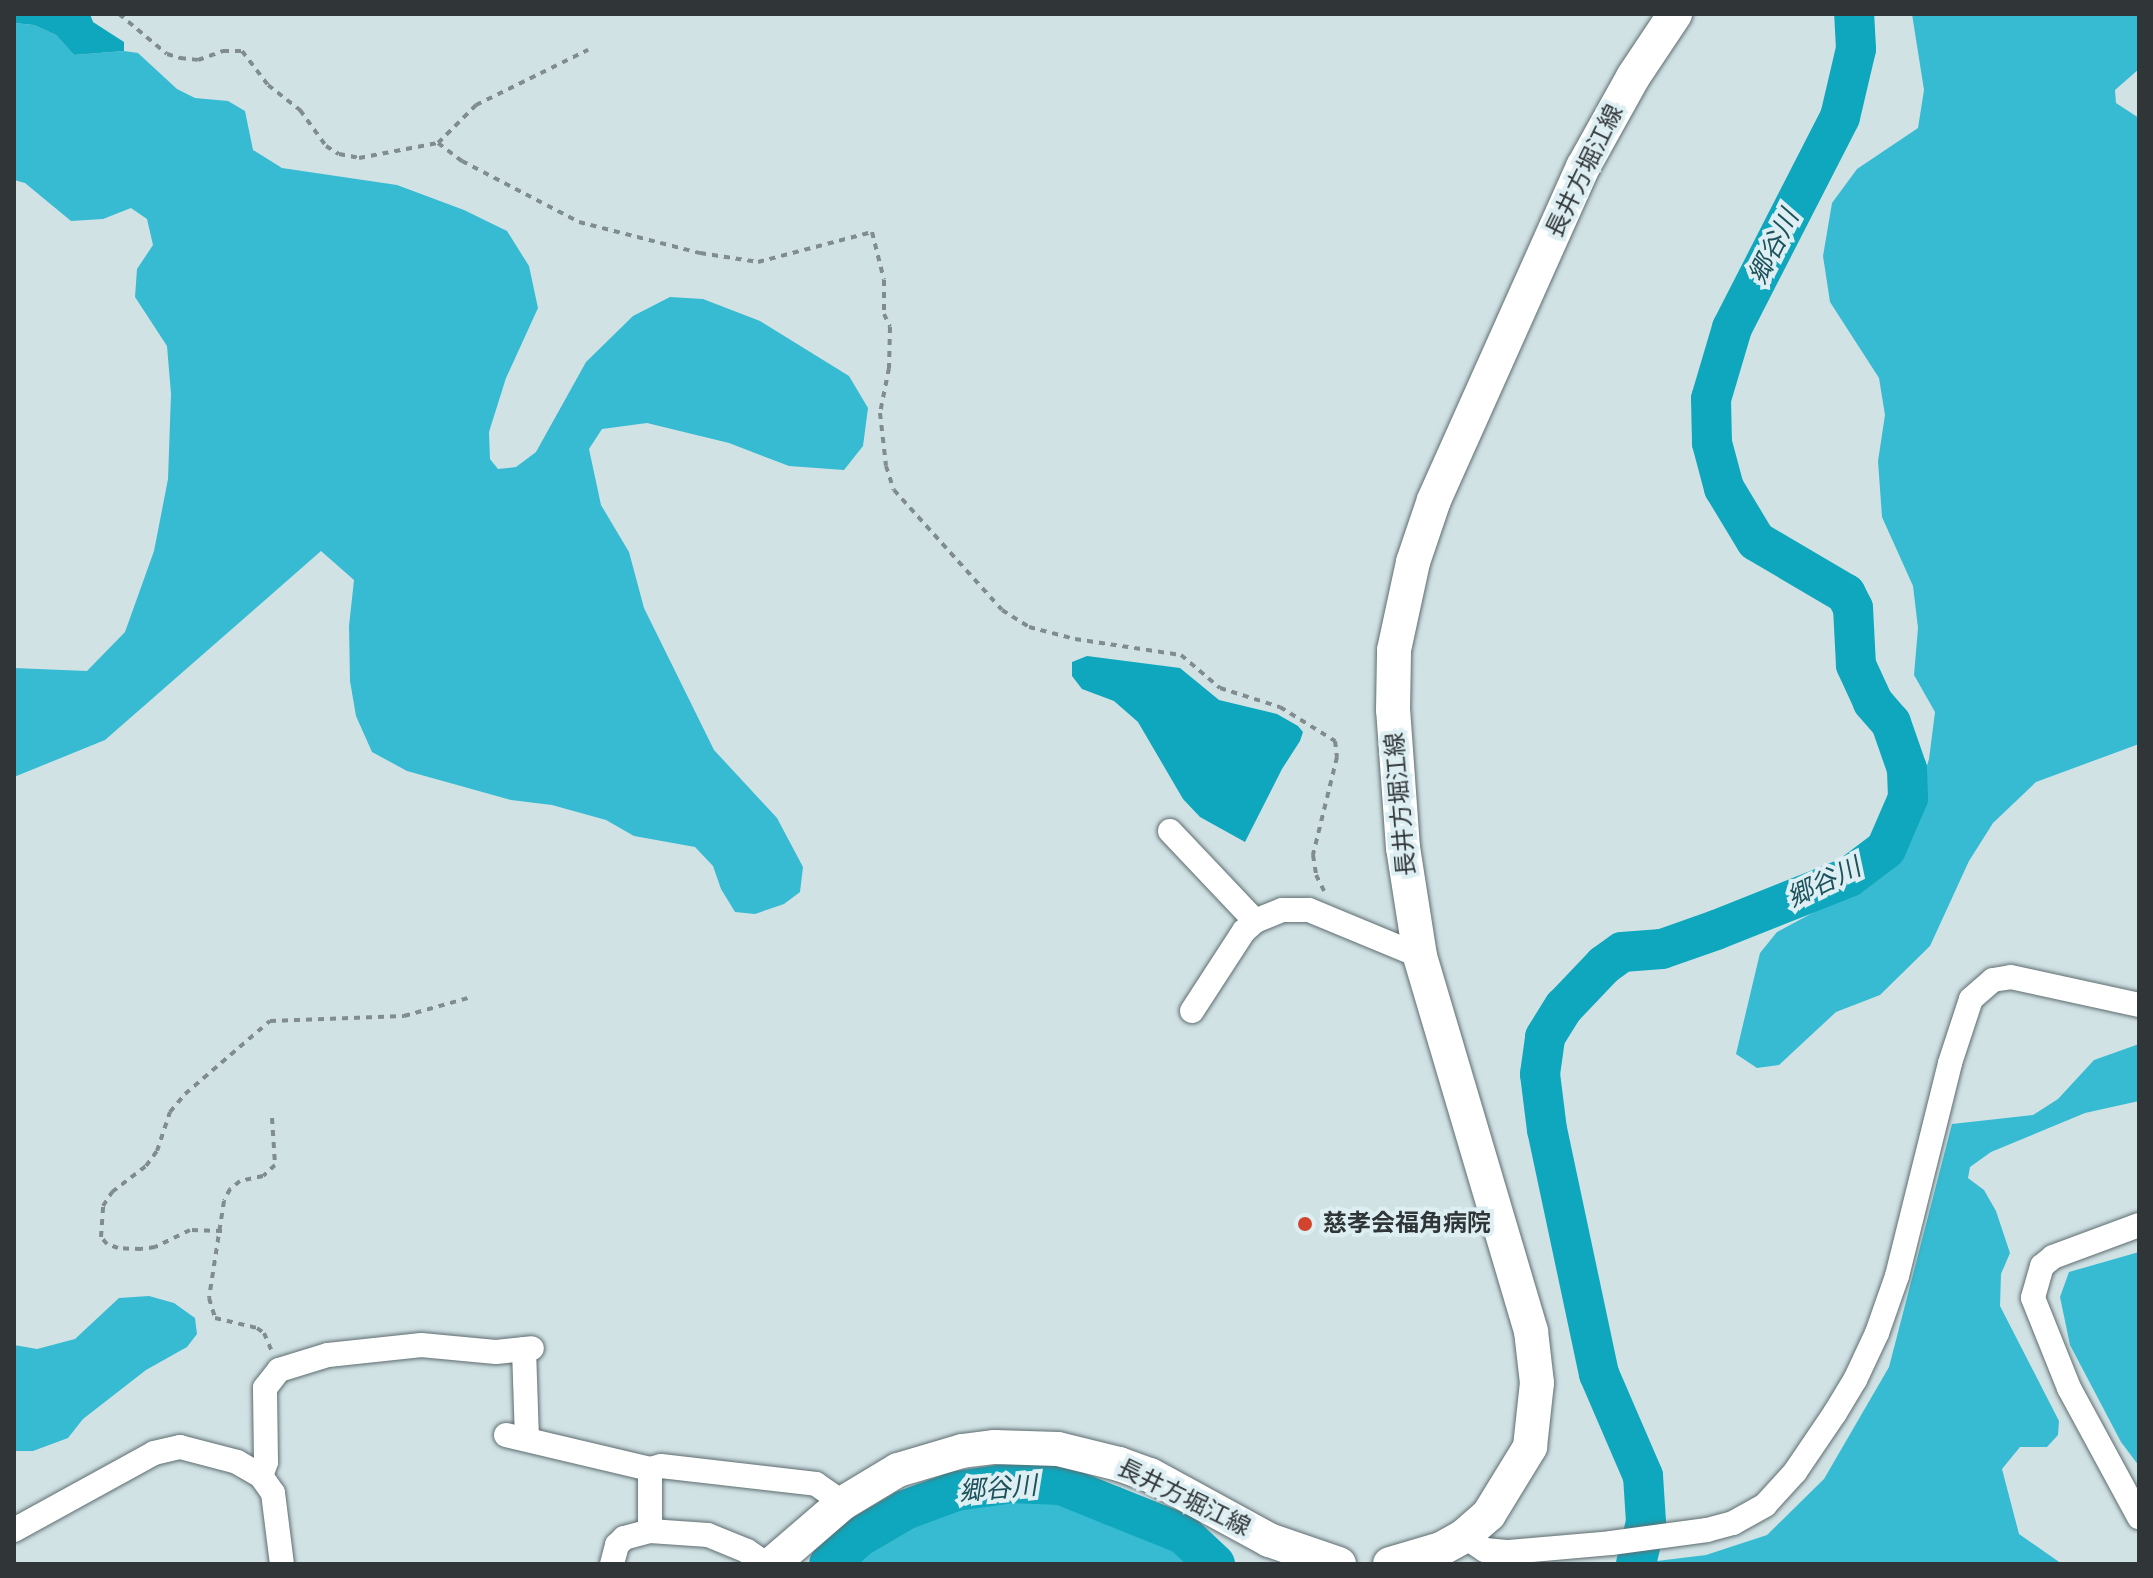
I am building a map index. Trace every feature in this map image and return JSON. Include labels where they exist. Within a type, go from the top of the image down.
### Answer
[{"type":"main road","name":"長井方堀江線","points":[[1390,1564],[1422,1557],[1464,1536],[1489,1514],[1505,1493],[1530,1447],[1537,1413],[1536,1356],[1420,956],[1403,848],[1393,710],[1394,650],[1413,562],[1434,500],[1583,167],[1633,77],[1675,14]]},
{"type":"main road","name":"長井方堀江線","points":[[769,1564],[843,1503],[898,1470],[962,1451],[995,1447],[1058,1449],[1090,1455],[1150,1475],[1269,1540],[1339,1564]]},
{"type":"street","points":[[1170,831],[1255,921]]},
{"type":"street","points":[[1192,1011],[1244,931],[1255,921],[1282,910],[1309,910],[1420,956]]},
{"type":"street","points":[[1464,1536],[1485,1550],[1509,1552],[1635,1540],[1733,1523],[1765,1505],[1795,1472],[1855,1380],[1897,1276],[1950,1063],[1971,999],[1980,988],[1993,980],[2030,979],[2139,1005]]},
{"type":"street","points":[[2139,1225],[2053,1257],[2042,1266],[2033,1298],[2069,1388],[2139,1517]]},
{"type":"street","points":[[261,1476],[267,1441],[265,1388],[279,1370],[328,1355],[421,1345],[496,1352],[528,1349],[516,1437],[650,1469],[661,1466],[816,1484],[843,1503]]},
{"type":"street","points":[[14,1530],[154,1453],[180,1447],[237,1462],[261,1476],[273,1493],[282,1564]]},
{"type":"street","points":[[650,1469],[650,1531]]},
{"type":"street","points":[[612,1564],[617,1545],[624,1538],[650,1531],[708,1535],[739,1547],[769,1564]]},
{"type":"path","points":[[119,14],[167,54],[180,58],[198,60],[223,51],[242,51],[268,85],[300,110],[314,134],[339,154],[359,158],[438,143],[476,105],[588,50]]},
{"type":"path","points":[[438,143],[462,161],[579,222],[700,253],[758,262],[872,232],[884,280],[884,314],[890,327],[889,368],[880,413],[881,440],[894,490],[1002,610],[1029,627],[1181,655],[1220,688],[1280,707],[1335,741],[1337,757],[1313,855],[1316,875],[1327,894]]},
{"type":"path","points":[[222,1231],[190,1230],[155,1247],[141,1249],[118,1248],[107,1244],[101,1237],[103,1206],[112,1192],[146,1166],[157,1151],[170,1112],[185,1094],[270,1021],[404,1016],[468,998]]},
{"type":"path","points":[[272,1118],[275,1165],[263,1176],[240,1181],[230,1189],[224,1201],[222,1231],[209,1298],[210,1311],[215,1318],[244,1323],[264,1333],[279,1370]]},
{"type":"shaded area","points":[[14,14],[90,14],[93,22],[124,42],[124,51],[74,55],[56,35],[34,25],[14,23]]},
{"type":"shaded area","points":[[1912,14],[2139,14],[2139,69],[2115,90],[2116,103],[2139,118],[2139,744],[2036,782],[1993,823],[1969,861],[1930,946],[1880,995],[1836,1012],[1779,1065],[1757,1068],[1736,1054],[1760,953],[1777,932],[1876,879],[1899,856],[1929,759],[1935,712],[1914,675],[1918,628],[1913,586],[1882,517],[1878,461],[1885,415],[1879,378],[1830,302],[1823,256],[1832,203],[1857,169],[1918,128],[1924,90]]},
{"type":"shaded area","points":[[14,23],[34,25],[56,35],[74,55],[124,51],[138,53],[177,89],[195,98],[228,101],[245,111],[253,150],[282,168],[397,185],[464,210],[507,231],[529,266],[538,308],[506,378],[489,432],[490,459],[498,469],[516,467],[536,452],[586,362],[633,316],[670,297],[703,299],[760,321],[849,376],[868,408],[863,446],[844,470],[789,466],[729,443],[647,423],[602,429],[589,449],[601,505],[629,552],[644,608],[714,750],[777,818],[803,867],[800,892],[784,904],[755,914],[735,912],[721,889],[713,866],[695,847],[634,836],[606,820],[552,805],[511,800],[407,771],[372,752],[356,716],[350,681],[349,626],[354,580],[321,551],[105,740],[14,777],[14,668],[87,671],[125,632],[154,551],[168,479],[171,394],[167,346],[135,297],[137,269],[153,245],[147,219],[131,208],[103,219],[71,221],[25,183],[14,180]]},
{"type":"shaded area","points":[[1087,656],[1180,668],[1219,700],[1277,714],[1298,726],[1303,732],[1300,741],[1282,769],[1245,842],[1200,817],[1183,799],[1138,722],[1114,701],[1082,689],[1072,676],[1072,662]]},
{"type":"shaded area","points":[[2139,1044],[2139,1101],[2085,1113],[1991,1152],[1970,1167],[1968,1178],[1984,1190],[1996,1211],[2010,1253],[2001,1274],[2000,1306],[2059,1421],[2058,1435],[2047,1447],[2020,1447],[2002,1469],[2019,1534],[2062,1564],[1632,1564],[1706,1555],[1767,1535],[1824,1479],[1889,1367],[1952,1124],[2033,1115],[2058,1099],[2094,1060]]},
{"type":"shaded area","points":[[2139,1252],[2139,1466],[2121,1442],[2070,1345],[2060,1297],[2069,1272]]},
{"type":"shaded area","points":[[149,1296],[174,1303],[195,1318],[197,1334],[187,1347],[146,1370],[83,1419],[68,1438],[33,1451],[14,1451],[14,1345],[37,1349],[75,1339],[119,1298]]},
{"type":"shaded area","points":[[1023,1479],[1096,1487],[1181,1522],[1235,1564],[818,1564],[890,1512],[949,1488]]},
{"type":"waterway","name":"郷谷川","points":[[1636,1564],[1646,1522],[1643,1476],[1599,1374],[1547,1130],[1540,1074],[1545,1037],[1564,1007],[1604,965],[1622,952],[1662,949],[1849,877],[1886,849],[1908,798],[1907,769],[1891,723],[1873,702],[1856,665],[1853,608],[1846,594],[1756,541],[1724,488],[1712,443],[1711,399],[1732,328],[1840,117],[1856,49],[1854,14]]},
{"type":"waterway","name":"郷谷川","points":[[829,1564],[859,1537],[905,1510],[956,1491],[1013,1483],[1061,1485],[1183,1534],[1215,1564]]},
{"type":"place","name":"慈孝会福角病院","points":[[1305,1224]]}]
